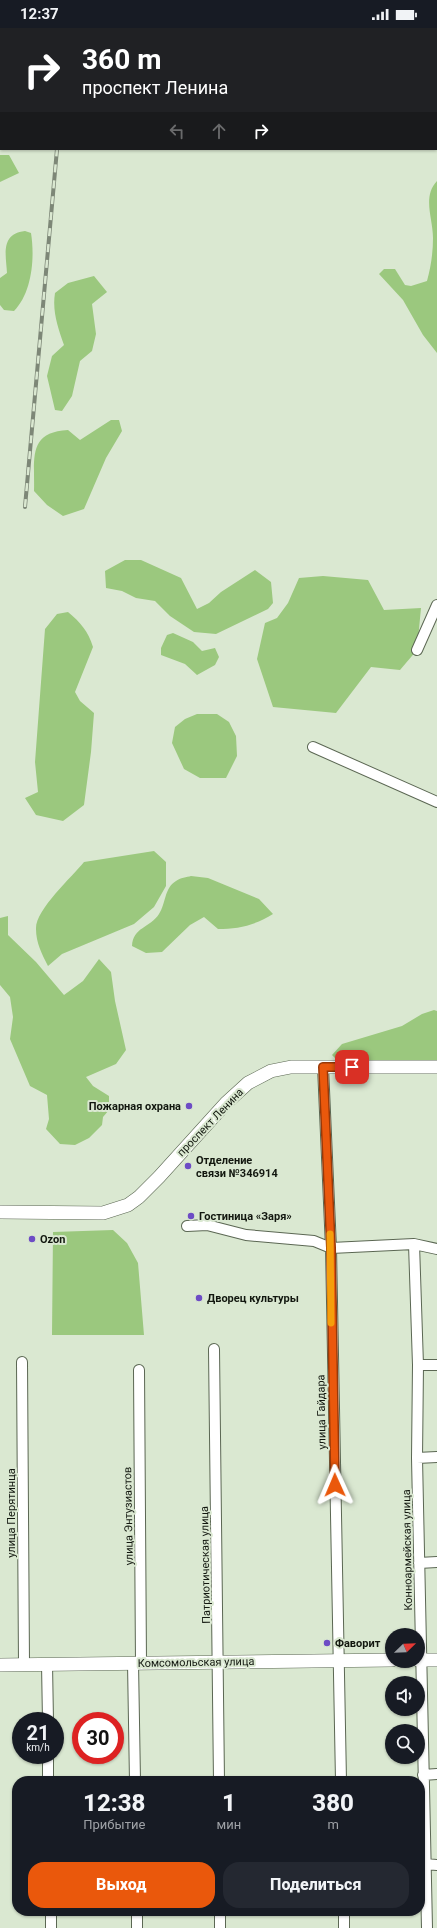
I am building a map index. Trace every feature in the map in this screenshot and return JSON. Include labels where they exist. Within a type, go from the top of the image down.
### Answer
[{"type":"main road","name":"проспект Ленина","points":[[0,1212],[103,1213],[128,1205],[154,1182],[226,1103],[248,1083],[271,1071],[291,1067],[437,1067]]},
{"type":"main road","name":"Комсомольская улица","points":[[0,1665],[385,1660]]},
{"type":"main road","points":[[425,1660],[437,1660]]},
{"type":"street","points":[[417,650],[437,605]]},
{"type":"street","points":[[313,747],[437,802]]},
{"type":"street","name":"улица Гайдара","points":[[323,1067],[331,1248],[341,1776]]},
{"type":"street","points":[[187,1226],[207,1225],[246,1235],[314,1241],[331,1248],[414,1244],[437,1249]]},
{"type":"street","name":"Конноармейская улица","points":[[414,1244],[418,1365],[417,1458],[419,1628]]},
{"type":"street","name":"Патриотическая улица","points":[[214,1349],[219,1662],[219,1776]]},
{"type":"street","name":"улица Перятинца","points":[[22,1362],[24,1664]]},
{"type":"street","points":[[418,1365],[437,1365]]},
{"type":"street","name":"улица Энтузиастов","points":[[135,1776],[139,1370]]},
{"type":"street","points":[[417,1458],[437,1457]]},
{"type":"street","points":[[419,1563],[437,1562]]},
{"type":"street","points":[[47,1664],[48,1712]]},
{"type":"street","name":"Конноармейская улица","points":[[419,1668],[423,1774]]},
{"type":"street","points":[[48,1764],[48,1776]]},
{"type":"street","points":[[423,1774],[437,1774]]},
{"type":"street","points":[[425,1864],[437,1864]]},
{"type":"street","name":"Конноармейская улица","points":[[425,1864],[427,1928]]},
{"type":"street","points":[[51,1916],[51,1928]]},
{"type":"street","points":[[137,1916],[137,1928]]},
{"type":"street","points":[[220,1916],[220,1928]]},
{"type":"street","points":[[344,1916],[344,1928]]},
{"type":"green space","points":[[0,155],[9,155],[19,173],[0,182]]},
{"type":"green space","points":[[437,181],[437,353],[423,335],[403,300],[379,274],[384,269],[395,269],[405,285],[411,286],[427,281],[431,265],[433,243],[433,230],[429,201],[430,194]]},
{"type":"green space","points":[[25,231],[31,233],[33,253],[31,275],[25,295],[20,304],[14,311],[4,310],[0,305],[0,278],[7,273],[6,246],[12,236]]},
{"type":"green space","points":[[94,276],[107,292],[92,304],[96,334],[92,351],[80,361],[72,396],[62,411],[55,410],[47,376],[52,356],[64,345],[55,313],[55,293],[68,283]]},
{"type":"green space","points":[[111,420],[119,420],[122,431],[106,458],[84,509],[63,516],[47,505],[34,491],[34,459],[39,442],[46,436],[55,432],[68,430],[80,440]]},
{"type":"green space","points":[[125,560],[141,560],[181,578],[197,609],[209,603],[221,592],[255,570],[271,582],[273,603],[268,609],[216,634],[194,632],[170,616],[155,601],[136,598],[122,591],[106,588],[105,571]]},
{"type":"green space","points":[[323,576],[368,580],[384,610],[421,608],[417,650],[400,670],[371,667],[336,713],[273,707],[257,659],[265,623],[277,618],[288,603],[299,578]]},
{"type":"green space","points":[[68,612],[84,628],[93,647],[75,692],[80,701],[94,713],[91,752],[84,805],[63,821],[36,815],[25,798],[38,792],[35,762],[45,629],[57,614]]},
{"type":"green space","points":[[173,633],[193,642],[202,651],[215,648],[219,657],[215,665],[197,675],[185,664],[161,655],[161,648],[167,635]]},
{"type":"green space","points":[[197,714],[217,714],[229,722],[236,736],[237,756],[226,778],[200,778],[184,769],[172,743],[175,727],[185,719]]},
{"type":"green space","points":[[154,851],[166,862],[166,886],[154,907],[134,924],[62,954],[48,966],[37,939],[37,921],[55,894],[84,862]]},
{"type":"green space","points":[[191,876],[208,878],[259,899],[273,914],[253,924],[225,929],[218,929],[204,917],[190,925],[162,952],[146,953],[132,946],[135,935],[159,914],[167,892],[172,884],[179,879]]},
{"type":"green space","points":[[8,916],[8,935],[36,962],[64,995],[83,981],[99,959],[111,972],[115,1001],[126,1050],[116,1064],[86,1077],[93,1086],[109,1096],[109,1110],[103,1117],[102,1125],[89,1138],[75,1145],[60,1144],[46,1129],[49,1119],[47,1095],[30,1086],[10,1039],[13,1017],[10,997],[0,985],[0,918]]},
{"type":"green space","points":[[434,1010],[437,1011],[437,1061],[338,1061],[332,1055],[342,1044],[402,1026],[422,1014]]},
{"type":"green space","points":[[113,1230],[127,1243],[138,1263],[144,1335],[52,1335],[53,1232]]},
{"type":"railway","points":[[25,507],[57,150]]},
{"type":"slow traffic","points":[[330,1234],[331,1323]]},
{"type":"place","name":"Пожарная охрана","points":[[189,1106]]},
{"type":"place","name":"Отделение связи №346914","points":[[188,1166]]},
{"type":"place","name":"Гостиница «Заря»","points":[[191,1216]]},
{"type":"place","name":"Ozon","points":[[32,1239]]},
{"type":"place","name":"Дворец культуры","points":[[199,1298]]},
{"type":"place","name":"Фаворит","points":[[327,1643]]},
{"type":"route","points":[[335,1485],[331,1248],[323,1067],[352,1067]]}]
